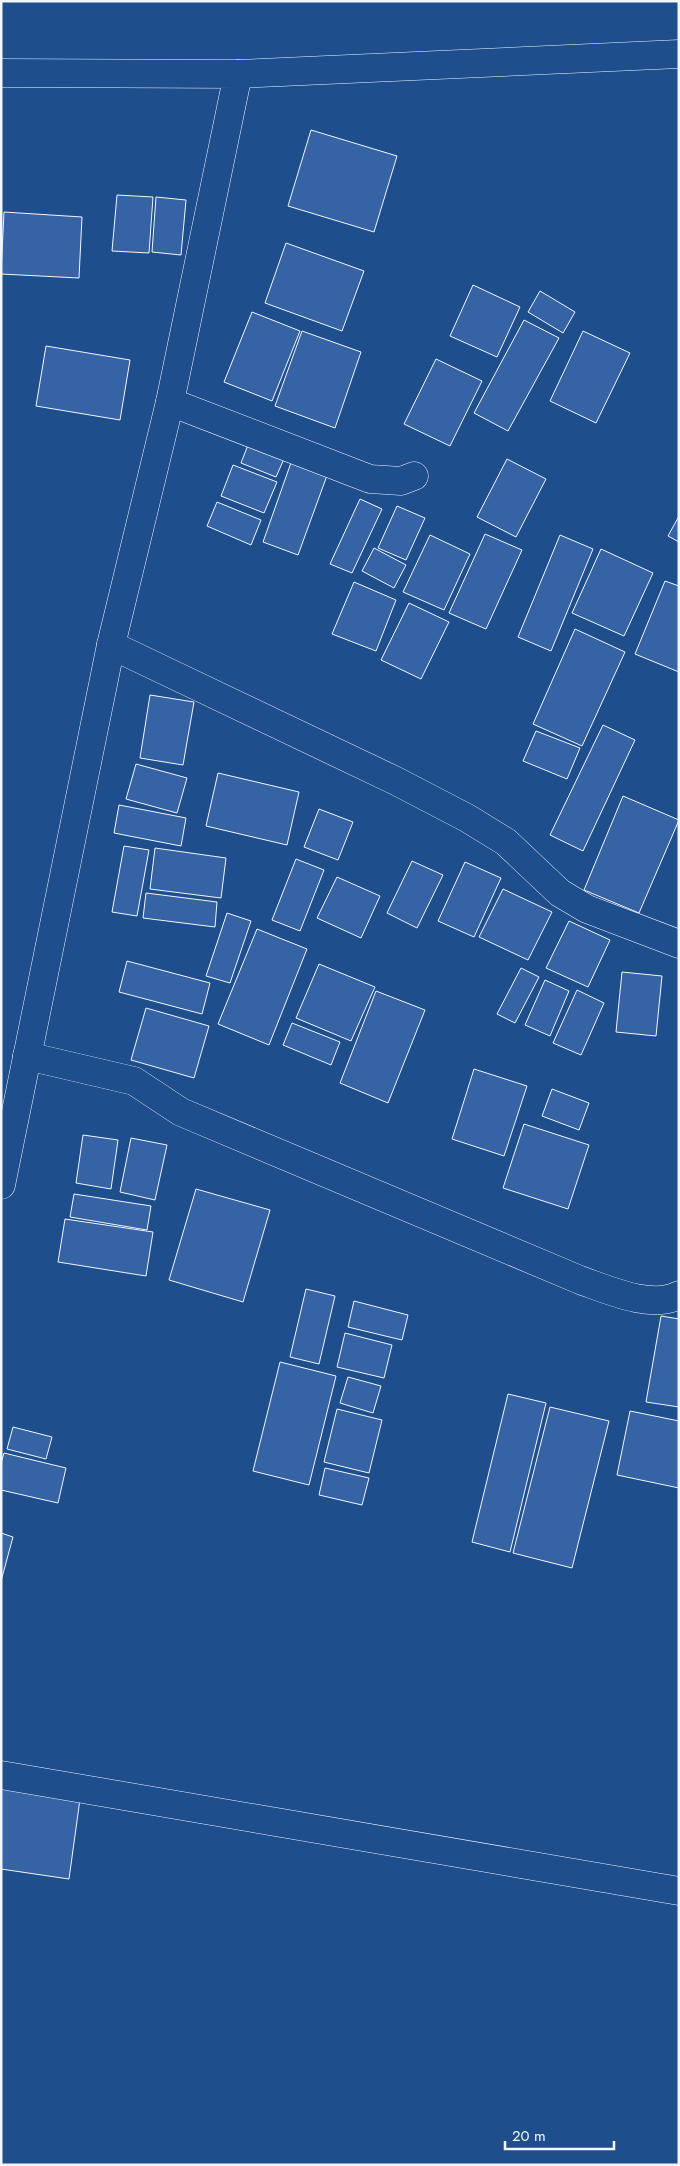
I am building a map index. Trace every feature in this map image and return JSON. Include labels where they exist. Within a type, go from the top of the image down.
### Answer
[{"type":"street","points":[[1,73],[238,74],[679,54]]},
{"type":"street","points":[[1,1185],[111,645],[170,402],[238,74]]},
{"type":"street","points":[[170,402],[370,479],[401,481],[414,476]]},
{"type":"street","points":[[111,645],[396,781],[467,818],[506,842],[560,893],[587,909],[679,944]]},
{"type":"street","points":[[27,1056],[134,1081],[181,1112],[580,1280],[625,1296],[655,1300],[679,1295]]},
{"type":"street","points":[[1,1775],[679,1891]]},
{"type":"building","points":[[311,130],[397,156],[374,232],[288,206]]},
{"type":"building","points":[[117,195],[153,197],[149,253],[112,251]]},
{"type":"building","points":[[156,197],[186,200],[181,255],[152,252]]},
{"type":"building","points":[[4,212],[82,217],[79,278],[1,274]]},
{"type":"building","points":[[286,243],[364,271],[342,331],[265,303]]},
{"type":"building","points":[[473,285],[520,307],[497,357],[450,336]]},
{"type":"building","points":[[540,291],[575,312],[563,333],[528,312]]},
{"type":"building","points":[[252,312],[300,331],[272,401],[224,382]]},
{"type":"building","points":[[524,320],[559,338],[508,431],[474,413]]},
{"type":"building","points":[[302,331],[361,352],[335,428],[275,406]]},
{"type":"building","points":[[583,331],[630,353],[596,423],[550,401]]},
{"type":"building","points":[[46,346],[130,360],[120,420],[36,406]]},
{"type":"building","points":[[436,359],[482,381],[450,446],[404,424]]},
{"type":"building","points":[[251,437],[287,452],[276,477],[241,463]]},
{"type":"building","points":[[293,457],[329,470],[298,555],[263,542]]},
{"type":"building","points":[[507,459],[546,479],[516,537],[477,517]]},
{"type":"building","points":[[233,465],[277,482],[264,513],[221,496]]},
{"type":"building","points":[[360,499],[382,509],[352,573],[330,564]]},
{"type":"building","points":[[217,502],[261,520],[251,545],[207,526]]},
{"type":"building","points":[[397,506],[425,518],[406,560],[378,548]]},
{"type":"building","points":[[679,516],[679,542],[668,536]]},
{"type":"building","points":[[485,534],[522,550],[486,629],[449,613]]},
{"type":"building","points":[[430,535],[470,554],[444,610],[403,592]]},
{"type":"building","points":[[560,535],[593,549],[551,651],[518,637]]},
{"type":"building","points":[[374,548],[406,565],[394,588],[362,571]]},
{"type":"building","points":[[601,549],[653,573],[624,636],[572,613]]},
{"type":"building","points":[[665,581],[679,586],[679,672],[635,654]]},
{"type":"building","points":[[354,582],[396,600],[376,651],[332,634]]},
{"type":"building","points":[[409,603],[449,622],[421,679],[381,660]]},
{"type":"building","points":[[575,629],[625,652],[582,746],[533,724]]},
{"type":"building","points":[[150,695],[194,702],[183,765],[140,758]]},
{"type":"building","points":[[603,725],[635,740],[583,851],[550,835]]},
{"type":"building","points":[[536,731],[580,748],[567,779],[523,761]]},
{"type":"building","points":[[136,764],[187,778],[177,813],[126,799]]},
{"type":"building","points":[[218,773],[299,792],[287,845],[206,826]]},
{"type":"building","points":[[623,796],[679,820],[639,913],[584,890]]},
{"type":"building","points":[[119,805],[186,818],[181,846],[114,833]]},
{"type":"building","points":[[319,809],[353,822],[338,860],[304,847]]},
{"type":"building","points":[[124,846],[149,850],[137,916],[112,912]]},
{"type":"building","points":[[155,848],[226,858],[221,898],[150,889]]},
{"type":"building","points":[[296,859],[324,870],[300,931],[272,920]]},
{"type":"building","points":[[412,861],[443,875],[417,928],[387,913]]},
{"type":"building","points":[[465,862],[501,878],[474,937],[438,921]]},
{"type":"building","points":[[337,877],[380,896],[361,938],[317,918]]},
{"type":"building","points":[[503,889],[552,912],[528,960],[479,937]]},
{"type":"building","points":[[146,893],[217,902],[215,927],[143,918]]},
{"type":"building","points":[[227,913],[251,921],[230,983],[206,976]]},
{"type":"building","points":[[569,921],[610,940],[588,987],[546,968]]},
{"type":"building","points":[[257,929],[307,949],[269,1045],[218,1024]]},
{"type":"building","points":[[127,961],[210,983],[202,1014],[119,992]]},
{"type":"building","points":[[319,964],[375,987],[351,1041],[296,1018]]},
{"type":"building","points":[[521,968],[539,977],[515,1023],[497,1014]]},
{"type":"building","points":[[622,972],[662,976],[656,1036],[616,1032]]},
{"type":"building","points":[[545,980],[569,991],[550,1036],[525,1025]]},
{"type":"building","points":[[577,990],[604,1003],[581,1055],[553,1043]]},
{"type":"building","points":[[376,991],[425,1010],[388,1103],[340,1083]]},
{"type":"building","points":[[146,1008],[209,1026],[194,1078],[131,1060]]},
{"type":"building","points":[[292,1023],[340,1042],[331,1065],[283,1045]]},
{"type":"building","points":[[474,1069],[527,1086],[504,1156],[452,1139]]},
{"type":"building","points":[[552,1089],[589,1103],[579,1130],[542,1116]]},
{"type":"building","points":[[524,1124],[589,1145],[568,1209],[503,1188]]},
{"type":"building","points":[[83,1135],[118,1140],[111,1189],[76,1183]]},
{"type":"building","points":[[131,1138],[167,1145],[155,1200],[120,1192]]},
{"type":"building","points":[[196,1189],[270,1210],[243,1302],[169,1280]]},
{"type":"building","points":[[74,1194],[151,1206],[147,1230],[70,1217]]},
{"type":"building","points":[[65,1219],[153,1232],[146,1276],[58,1262]]},
{"type":"building","points":[[306,1289],[335,1296],[319,1364],[290,1357]]},
{"type":"building","points":[[354,1301],[408,1315],[402,1340],[348,1327]]},
{"type":"building","points":[[661,1316],[679,1319],[679,1407],[646,1402]]},
{"type":"building","points":[[345,1333],[392,1345],[384,1378],[337,1367]]},
{"type":"building","points":[[280,1362],[336,1376],[309,1485],[253,1471]]},
{"type":"building","points":[[348,1377],[381,1386],[373,1413],[340,1403]]},
{"type":"building","points":[[508,1394],[546,1403],[510,1552],[472,1542]]},
{"type":"building","points":[[550,1407],[609,1421],[572,1568],[513,1553]]},
{"type":"building","points":[[337,1409],[382,1420],[369,1473],[324,1462]]},
{"type":"building","points":[[630,1411],[679,1421],[679,1488],[617,1475]]},
{"type":"building","points":[[13,1427],[52,1437],[46,1459],[7,1449]]},
{"type":"building","points":[[4,1453],[66,1468],[58,1503],[1,1490],[1,1463]]},
{"type":"building","points":[[325,1468],[369,1478],[362,1505],[319,1495]]},
{"type":"building","points":[[1,1533],[13,1537],[1,1581]]},
{"type":"building","points":[[1,1788],[80,1799],[69,1879],[1,1869]]}]
